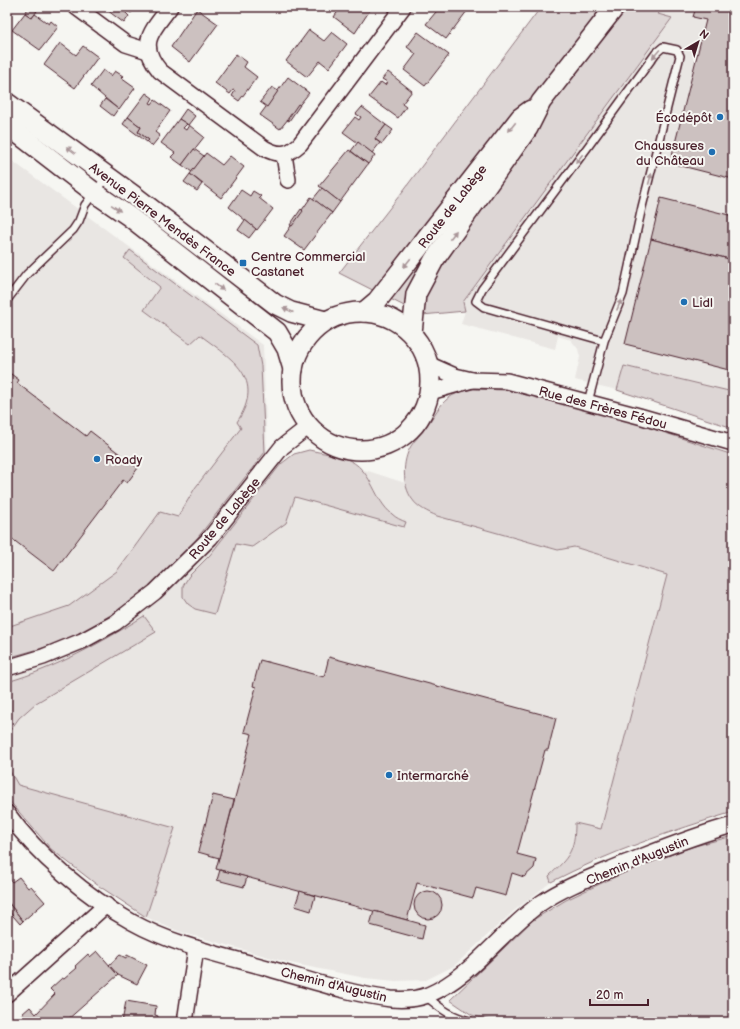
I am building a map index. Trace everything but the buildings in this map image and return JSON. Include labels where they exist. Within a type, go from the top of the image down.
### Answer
[{"type":"street","points":[[76,7],[126,44],[148,51]]},
{"type":"street","points":[[170,7],[147,41],[148,51],[152,61],[160,71],[264,148],[274,153],[284,155],[292,151],[300,144],[403,7]]},
{"type":"street","name":"Route de Labège","points":[[412,333],[416,294],[434,260],[528,128],[541,102],[615,7]]},
{"type":"street","name":"Route de Labège","points":[[364,312],[377,301],[520,118],[541,102]]},
{"type":"street","name":"Avenue Pierre Mendès France","points":[[7,103],[107,176],[275,304],[291,312],[325,321]]},
{"type":"street","name":"Avenue Pierre Mendès France","points":[[7,125],[95,193],[130,217],[277,332],[287,349],[293,369]]},
{"type":"street","points":[[284,155],[288,180]]},
{"type":"street","points":[[364,312],[386,316],[400,323],[412,333],[424,351],[430,371],[430,392],[423,413],[410,431],[391,444],[369,450],[347,449],[326,441],[309,426],[297,409],[292,389],[293,369],[299,350],[310,334],[325,321],[340,315],[364,312]]},
{"type":"street","name":"Rue des Frères Fédou","points":[[428,364],[455,376],[472,380],[507,381],[733,443]]},
{"type":"street","name":"Rue des Frères Fédou","points":[[430,392],[472,380]]},
{"type":"street","name":"Route de Labège","points":[[7,668],[43,657],[82,641],[115,623],[155,592],[210,538],[282,447],[309,426]]},
{"type":"street","name":"Chemin d'Augustin","points":[[7,813],[53,863],[106,905],[130,921],[155,934],[196,948],[378,997],[409,999],[426,996],[458,977],[520,919],[557,893],[586,879],[681,841],[733,825]]},
{"type":"street","points":[[7,994],[106,905]]},
{"type":"street","points":[[185,1022],[196,948]]},
{"type":"lane","points":[[588,402],[604,341],[623,294],[642,208],[680,56],[677,50],[662,47],[656,53],[482,289],[476,301],[484,307],[604,341]]},
{"type":"lane","points":[[7,300],[27,274],[73,230],[79,221],[85,205],[107,176]]},
{"type":"lane","points":[[426,996],[449,1014],[457,1018],[473,1022]]},
{"type":"shaded area","points":[[541,7],[664,7],[658,14],[672,18],[463,302],[465,311],[422,315],[339,273],[403,191]]},
{"type":"shaded area","points":[[664,7],[733,7],[733,392],[624,366],[617,390],[575,380],[580,357],[578,349],[571,340],[558,336],[555,349],[461,324],[465,311],[463,302],[672,18],[658,14]]},
{"type":"shaded area","points":[[7,157],[263,345],[267,451],[280,464],[294,454],[328,455],[350,461],[362,469],[405,483],[411,499],[422,509],[437,516],[558,550],[574,547],[667,575],[601,829],[575,823],[572,852],[549,876],[551,882],[515,910],[454,966],[426,980],[395,981],[365,978],[290,963],[180,932],[146,917],[96,884],[51,849],[7,798]]},
{"type":"shaded area","points":[[130,250],[257,345],[261,366],[265,452],[191,546],[161,577],[122,608],[86,630],[53,645],[7,658],[7,627],[69,606],[117,571],[160,512],[178,517],[195,488],[241,428],[237,422],[245,407],[248,393],[246,381],[241,371],[233,361],[200,335],[190,344],[144,310],[160,287],[124,258]]},
{"type":"shaded area","points":[[624,366],[733,392],[733,428],[617,390]]},
{"type":"shaded area","points":[[474,389],[505,390],[549,400],[638,424],[733,455],[733,812],[640,843],[595,861],[551,882],[549,876],[562,864],[570,853],[574,840],[575,823],[601,829],[667,575],[574,547],[558,550],[437,516],[417,505],[406,487],[404,473],[408,452],[413,443],[445,401],[456,394]]},
{"type":"shaded area","points":[[309,450],[341,457],[358,466],[369,479],[381,502],[386,508],[395,517],[406,522],[404,527],[295,497],[286,523],[252,547],[236,544],[215,614],[195,609],[188,604],[183,597],[183,586],[189,576],[210,555],[281,464],[294,454]]},
{"type":"shaded area","points":[[144,616],[156,632],[36,703],[19,718],[7,735],[7,682],[43,670],[78,654]]},
{"type":"shaded area","points":[[7,766],[18,785],[175,828],[146,917],[96,884],[51,849],[7,798]]},
{"type":"shaded area","points":[[733,836],[733,1022],[495,1022],[472,1015],[450,1000],[533,920],[566,900],[625,872],[691,847]]},
{"type":"place","name":"Écodépôt","points":[[720,117]]},
{"type":"place","name":"Chaussures du Château","points":[[712,152]]},
{"type":"place","name":"Centre Commercial Castanet","points":[[243,263]]},
{"type":"place","name":"Lidl","points":[[684,302]]},
{"type":"place","name":"Roady","points":[[97,459]]},
{"type":"place","name":"Intermarché","points":[[389,775]]}]
